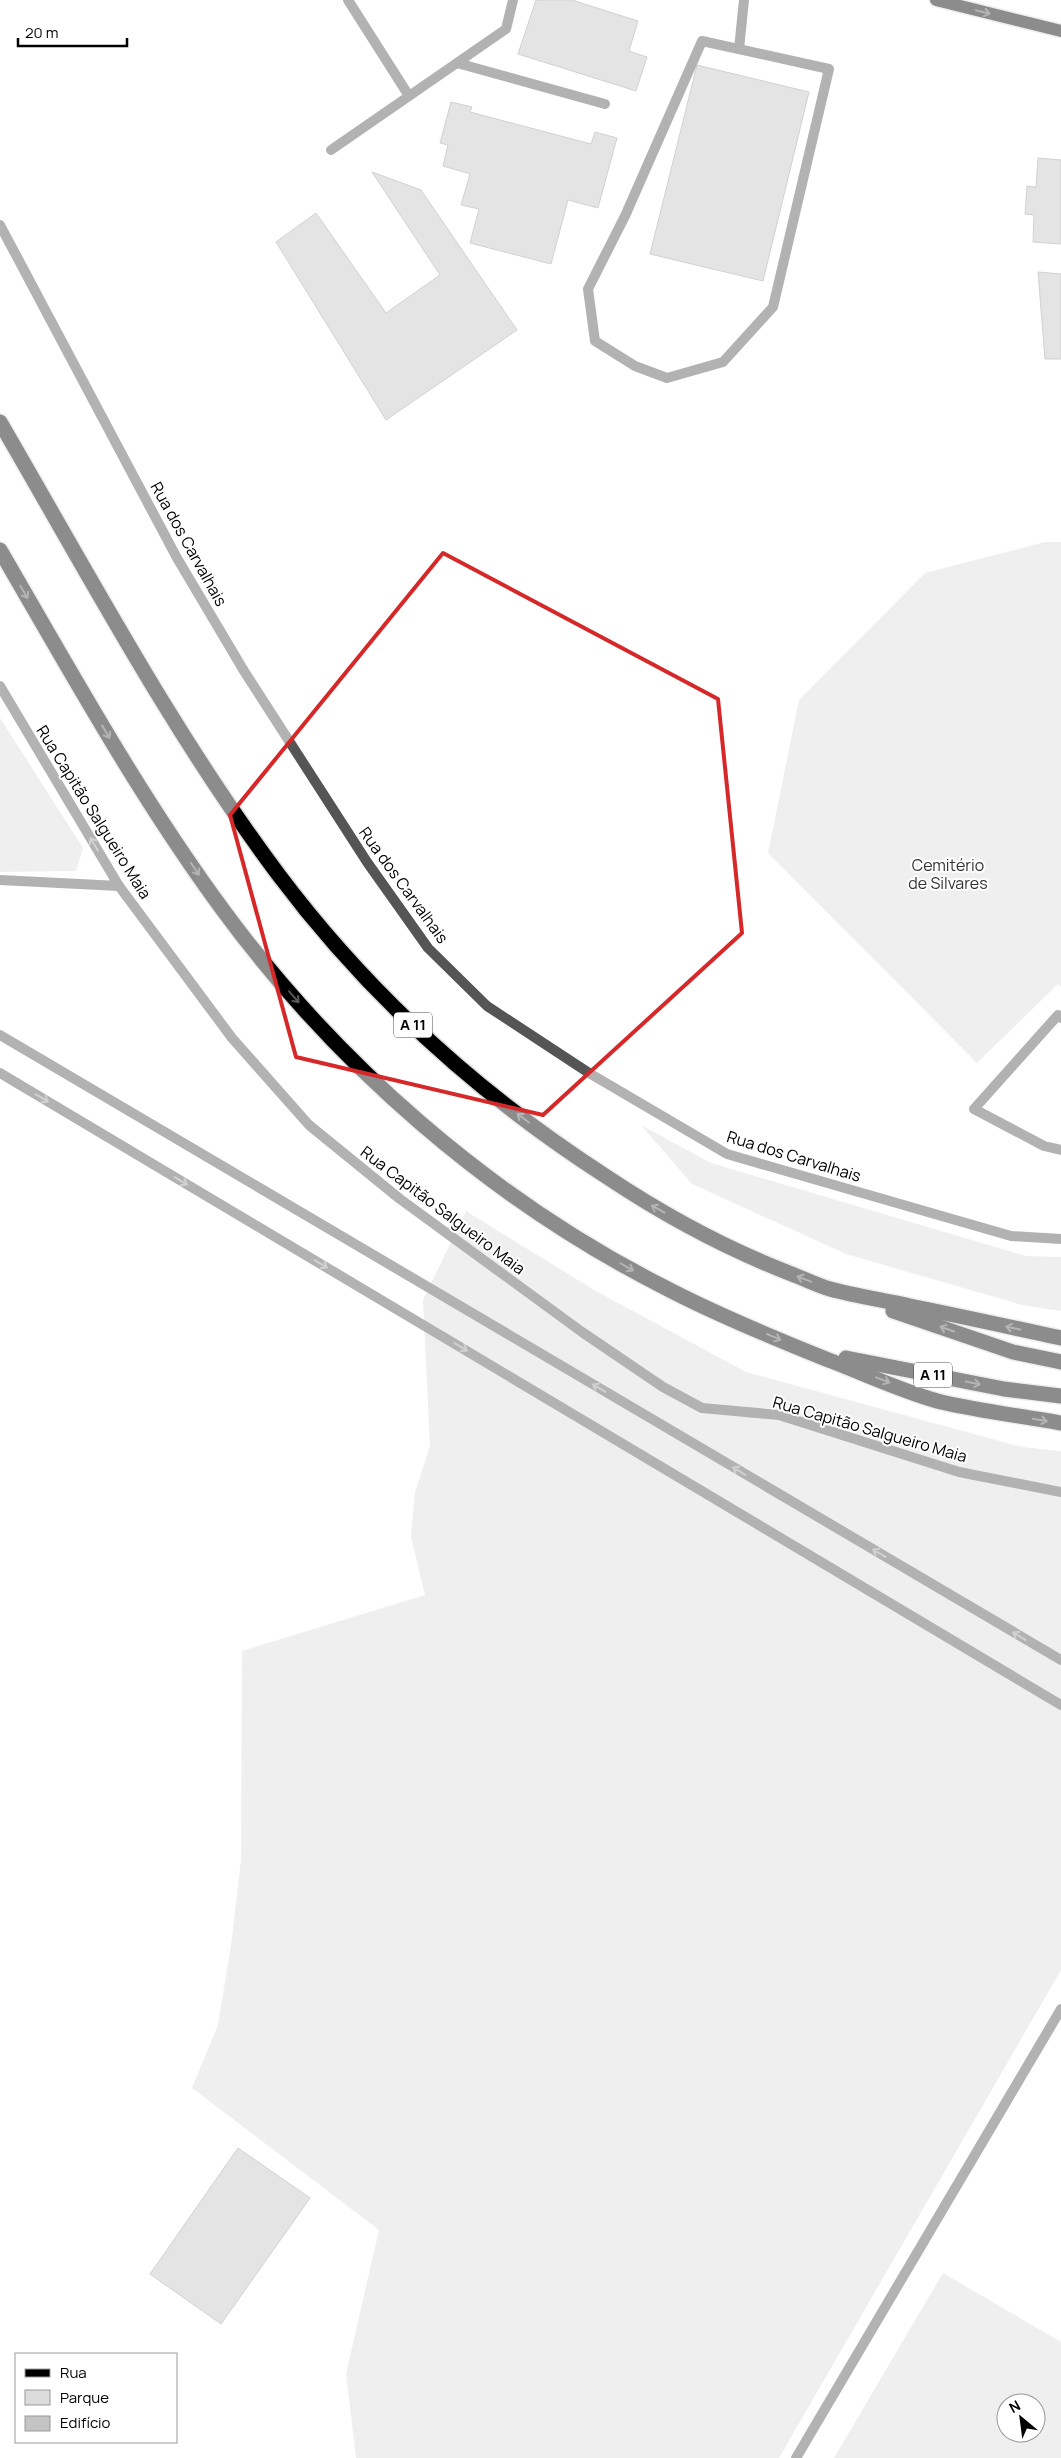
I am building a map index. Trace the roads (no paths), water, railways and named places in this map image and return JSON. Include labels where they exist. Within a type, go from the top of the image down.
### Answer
[{"type":"highway","name":"A 11","points":[[0,422],[191,748],[279,875],[369,981],[442,1053],[498,1100],[568,1152],[641,1199],[700,1232],[758,1261],[1012,1352],[1061,1362]]},
{"type":"highway","points":[[0,550],[131,772],[224,911],[317,1022],[365,1072],[406,1110],[463,1157],[529,1206],[585,1243],[661,1286],[805,1350],[938,1402],[1061,1423]]},
{"type":"highway","name":"A 11","points":[[829,1288],[1061,1338]]},
{"type":"highway","name":"A 11","points":[[805,1350],[1004,1389],[1061,1396]]},
{"type":"main road","points":[[936,0],[1061,31]]},
{"type":"street","points":[[348,0],[409,96]]},
{"type":"street","points":[[331,150],[506,29],[513,0]]},
{"type":"street","points":[[739,49],[744,0]]},
{"type":"street","points":[[702,40],[739,49],[829,69],[773,307],[723,362],[667,378],[635,366],[595,341],[588,289],[625,216],[702,40]]},
{"type":"street","points":[[457,63],[604,104]]},
{"type":"street","name":"Rua dos Carvalhais","points":[[0,225],[177,558],[244,671],[367,862],[428,948],[487,1006],[589,1073],[727,1154],[1011,1236],[1061,1239]]},
{"type":"street","name":"Rua Capitão Salgueiro Maia","points":[[0,686],[119,886],[232,1038],[309,1125],[400,1199],[582,1332],[663,1387],[702,1408],[779,1415],[959,1472],[1061,1492]]},
{"type":"street","points":[[0,880],[119,886]]},
{"type":"street","points":[[1061,1018],[1058,1015],[974,1110],[1044,1146],[1061,1150]]},
{"type":"street","points":[[0,1035],[1061,1660]]},
{"type":"street","points":[[0,1073],[1061,1705]]},
{"type":"street","points":[[796,2458],[1061,2009]]},
{"type":"park label","name":"Cemitério de Silvares","points":[[948,874]]}]
